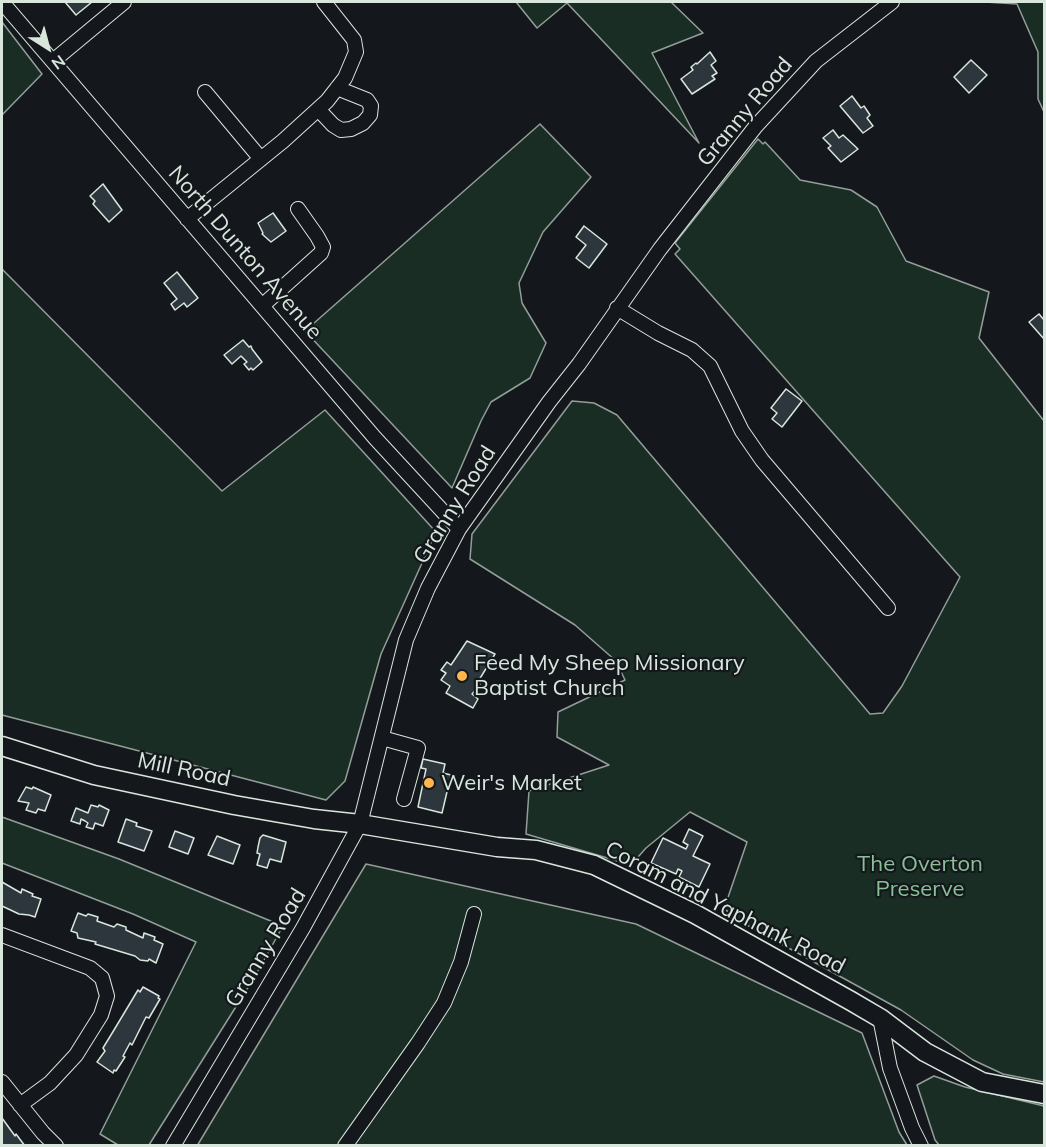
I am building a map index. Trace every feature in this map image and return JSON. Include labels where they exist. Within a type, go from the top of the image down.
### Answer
[{"type":"main road","name":"Mill Road","points":[[2,746],[94,775],[139,786],[303,817],[360,824]]},
{"type":"main road","name":"Coram and Yaphank Road","points":[[360,824],[497,847],[536,850],[594,865],[723,929],[880,1018],[925,1052],[982,1082],[1044,1094]]},
{"type":"street","name":"North Dunton Avenue","points":[[2,2],[375,438],[459,529]]},
{"type":"street","points":[[53,61],[124,2]]},
{"type":"street","points":[[187,219],[318,109],[345,78],[356,52],[354,40],[324,2]]},
{"type":"street","name":"Granny Road","points":[[173,1146],[303,928],[360,824],[406,640],[428,588],[459,529],[660,249],[756,126],[816,61],[892,2]]},
{"type":"street","points":[[318,109],[341,130],[351,129],[363,123],[370,115],[371,105],[367,100],[337,88]]},
{"type":"street","points":[[205,92],[261,159]]},
{"type":"street","points":[[262,306],[321,253],[323,248],[298,209]]},
{"type":"street","points":[[617,308],[692,350],[710,366],[742,431],[762,460],[888,608]]},
{"type":"street","points":[[382,738],[418,748],[404,798]]},
{"type":"street","points":[[345,1146],[444,1003],[461,962],[474,914]]},
{"type":"street","points":[[2,935],[90,968],[102,978],[107,996],[101,1015],[76,1054],[50,1083],[20,1105]]},
{"type":"street","points":[[880,1018],[890,1068],[921,1146]]},
{"type":"street","points":[[2,1082],[56,1146]]},
{"type":"green space","points":[[516,2],[671,2],[703,33],[652,53],[699,143],[567,3],[537,28]]},
{"type":"green space","points":[[985,2],[1044,2],[1044,112],[1038,99],[1038,52],[1017,4]]},
{"type":"green space","points":[[2,22],[42,74],[2,115]]},
{"type":"green space","points":[[540,124],[591,177],[543,232],[519,283],[522,303],[546,343],[530,378],[491,402],[452,488],[305,331]]},
{"type":"green space","name":"The Overton Preserve","points":[[758,139],[763,144],[765,142],[800,180],[851,190],[877,207],[906,261],[989,292],[979,338],[1044,421],[1044,1082],[1003,1074],[973,1060],[901,1010],[736,919],[737,917],[724,909],[747,842],[690,812],[646,848],[631,865],[526,834],[529,791],[609,765],[557,737],[558,712],[625,680],[616,661],[575,625],[470,559],[472,534],[572,401],[594,403],[617,415],[870,714],[883,713],[902,686],[960,577],[675,254],[680,249],[675,243]]},
{"type":"green space","points":[[2,269],[222,491],[325,410],[436,532],[381,654],[345,781],[326,800],[2,715]]},
{"type":"green space","points":[[2,817],[119,859],[283,926],[254,978],[149,1145],[118,1145],[100,1134],[196,942],[133,914],[2,863]]},
{"type":"green space","points":[[366,864],[636,924],[862,1033],[899,1132],[907,1145],[197,1146]]},
{"type":"green space","points":[[934,1076],[965,1087],[1044,1106],[1044,1145],[939,1145],[935,1140],[917,1085]]},
{"type":"building","points":[[65,2],[92,2],[76,15]]},
{"type":"building","points":[[710,52],[716,61],[711,65],[717,73],[712,76],[715,79],[692,94],[681,79],[693,70],[691,67]]},
{"type":"building","points":[[971,60],[987,75],[969,93],[954,77]]},
{"type":"building","points":[[852,96],[861,108],[864,106],[870,115],[867,118],[873,126],[863,133],[840,106]]},
{"type":"building","points":[[833,130],[839,138],[843,135],[858,149],[841,162],[828,148],[831,146],[823,138]]},
{"type":"building","points":[[103,184],[122,210],[109,222],[93,204],[95,201],[90,196]]},
{"type":"building","points":[[273,213],[286,231],[271,242],[262,234],[258,223]]},
{"type":"building","points":[[584,226],[607,244],[589,268],[576,258],[586,245],[576,237]]},
{"type":"building","points":[[177,272],[198,298],[187,307],[184,303],[175,310],[171,304],[177,299],[164,283]]},
{"type":"building","points":[[1039,314],[1044,320],[1044,339],[1029,322]]},
{"type":"building","points":[[243,340],[249,347],[251,346],[262,362],[253,370],[251,368],[249,370],[244,364],[247,362],[241,356],[232,364],[224,355]]},
{"type":"building","points":[[786,389],[802,401],[782,427],[772,419],[777,413],[771,408]]},
{"type":"building","name":"Feed My Sheep Missionary Baptist Church","points":[[467,641],[495,654],[479,680],[480,685],[472,694],[478,699],[473,708],[446,693],[450,686],[441,680],[446,673],[441,670],[447,662],[451,665]]},
{"type":"building","points":[[423,759],[445,764],[443,773],[451,775],[442,813],[418,807],[426,769],[421,768]]},
{"type":"building","points":[[26,787],[32,789],[33,787],[51,795],[45,811],[38,809],[36,813],[26,810],[29,803],[18,801]]},
{"type":"building","points":[[91,805],[98,807],[99,805],[109,810],[103,826],[95,823],[93,829],[86,827],[88,823],[81,819],[80,824],[71,821],[76,808],[88,813]]},
{"type":"building","points":[[126,819],[137,823],[136,826],[152,831],[144,851],[118,842]]},
{"type":"building","points":[[689,829],[703,836],[693,856],[710,864],[699,887],[679,877],[682,871],[678,869],[676,874],[651,863],[663,838],[686,849],[688,845],[683,842]]},
{"type":"building","points":[[175,831],[194,838],[188,854],[169,847]]},
{"type":"building","points":[[263,835],[286,842],[281,862],[270,859],[267,868],[257,865],[260,854],[257,853],[258,847]]},
{"type":"building","points":[[217,836],[240,845],[233,864],[208,855]]},
{"type":"building","points":[[2,882],[21,893],[22,889],[41,899],[35,917],[19,914],[2,906]]},
{"type":"building","points":[[78,913],[98,917],[97,921],[114,927],[117,924],[126,927],[126,930],[143,938],[144,933],[155,937],[154,940],[163,944],[156,963],[149,959],[148,961],[140,960],[135,956],[95,944],[96,942],[78,938],[77,933],[71,931]]},
{"type":"building","points":[[143,987],[159,996],[160,999],[149,1018],[146,1017],[132,1045],[130,1043],[123,1056],[125,1057],[113,1073],[97,1062],[138,990],[140,992]]},
{"type":"building","points":[[2,1118],[15,1136],[16,1134],[25,1146],[2,1146]]},
{"type":"place","name":"Feed My Sheep Missionary Baptist Church","points":[[462,676]]},
{"type":"place","name":"Weir's Market","points":[[429,783]]}]
